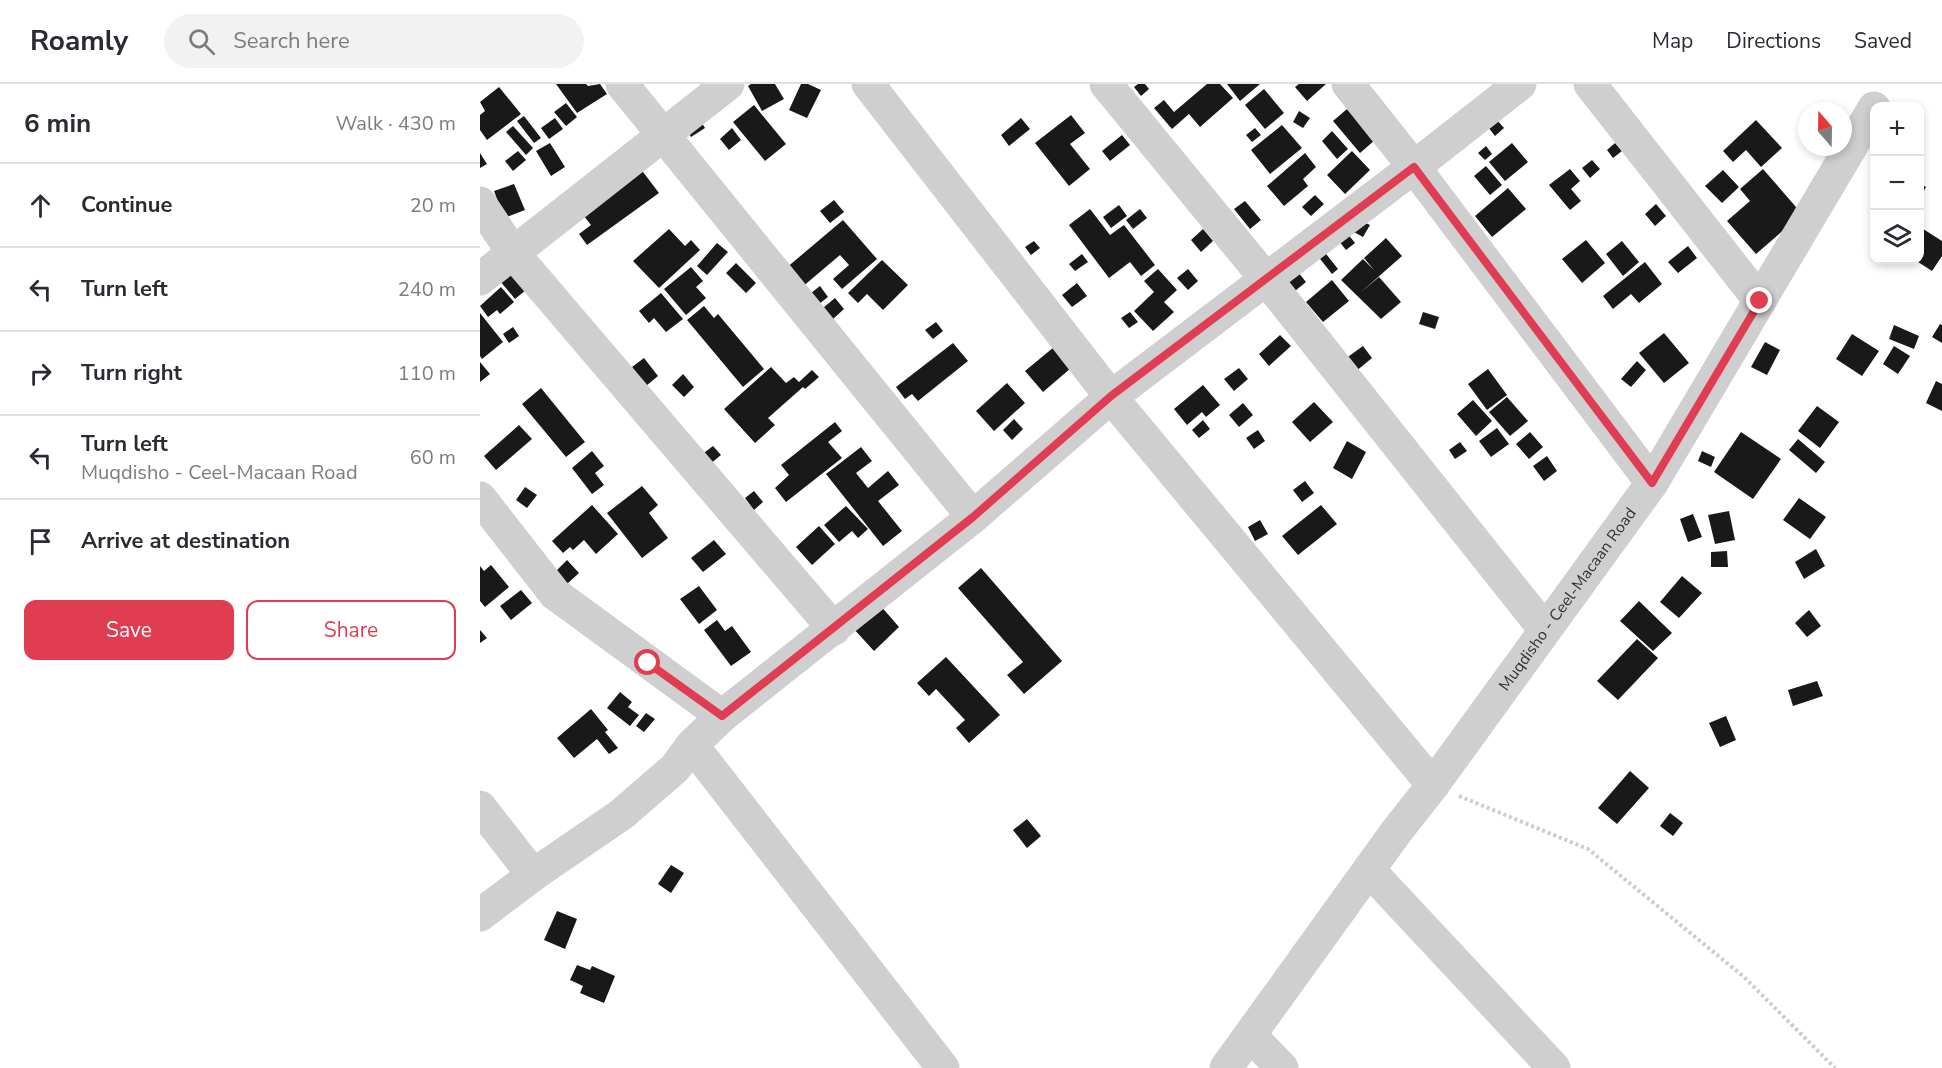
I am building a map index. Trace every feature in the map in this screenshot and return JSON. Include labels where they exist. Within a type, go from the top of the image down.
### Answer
[{"type":"street","points":[[622,84],[973,517]]},
{"type":"street","points":[[480,279],[728,84]]},
{"type":"street","points":[[868,84],[1111,396],[1433,785]]},
{"type":"street","points":[[1106,84],[1266,279],[1545,630]]},
{"type":"street","points":[[1348,84],[1414,167],[1652,483]]},
{"type":"street","points":[[480,915],[533,875],[622,814],[675,768],[692,745],[722,716],[973,517],[1111,396],[1520,84]]},
{"type":"street","points":[[1590,84],[1760,301]]},
{"type":"street","name":"Muqdisho - Ceel-Macaan Road","points":[[1226,1068],[1652,483],[1760,301],[1876,97]]},
{"type":"street","points":[[480,203],[513,253],[834,629]]},
{"type":"street","points":[[480,498],[555,594],[722,716]]},
{"type":"street","points":[[692,745],[943,1068]]},
{"type":"street","points":[[480,807],[533,875]]},
{"type":"street","points":[[1369,870],[1554,1068]]},
{"type":"street","points":[[1250,1035],[1282,1068]]},
{"type":"path","points":[[1433,785],[1588,849],[1744,976],[1835,1068]]},
{"type":"building","points":[[556,84],[586,84],[588,86],[600,84],[607,94],[577,113]]},
{"type":"building","points":[[775,84],[784,99],[762,111],[748,86]]},
{"type":"building","points":[[801,84],[808,84],[821,90],[807,118],[789,110]]},
{"type":"building","points":[[1138,84],[1145,84],[1149,89],[1141,96],[1134,87]]},
{"type":"building","points":[[1207,84],[1220,84],[1233,98],[1200,127],[1189,114],[1172,129],[1154,108],[1164,100],[1174,112]]},
{"type":"building","points":[[1227,84],[1260,84],[1240,101]]},
{"type":"building","points":[[1299,84],[1326,84],[1307,101],[1295,87]]},
{"type":"building","points":[[499,87],[521,114],[487,140],[480,130],[480,115],[485,111],[480,102]]},
{"type":"building","points":[[1264,89],[1284,113],[1265,129],[1245,105]]},
{"type":"building","points":[[566,103],[577,117],[566,126],[554,112]]},
{"type":"building","points":[[754,105],[786,144],[765,161],[733,122]]},
{"type":"building","points":[[1347,109],[1375,140],[1360,153],[1333,121]]},
{"type":"building","points":[[1299,111],[1310,118],[1303,128],[1293,122]]},
{"type":"building","points":[[1071,115],[1085,133],[1070,144],[1090,169],[1069,186],[1035,143]]},
{"type":"building","points":[[524,116],[541,138],[534,143],[517,121]]},
{"type":"building","points":[[555,118],[563,129],[549,139],[541,128]]},
{"type":"building","points":[[1021,118],[1030,129],[1009,146],[1001,135]]},
{"type":"building","points":[[700,120],[705,128],[691,137],[686,129]]},
{"type":"building","points":[[1497,120],[1504,128],[1495,136],[1488,127]]},
{"type":"building","points":[[1756,120],[1782,148],[1761,167],[1746,150],[1733,162],[1723,151]]},
{"type":"building","points":[[1282,125],[1302,148],[1270,174],[1251,150]]},
{"type":"building","points":[[513,126],[533,148],[526,155],[506,132]]},
{"type":"building","points":[[732,128],[741,140],[729,150],[720,139]]},
{"type":"building","points":[[1255,128],[1261,135],[1252,142],[1246,135]]},
{"type":"building","points":[[1332,131],[1348,149],[1337,159],[1322,141]]},
{"type":"building","points":[[1122,135],[1130,145],[1110,161],[1102,151]]},
{"type":"building","points":[[550,143],[565,167],[551,176],[536,151]]},
{"type":"building","points":[[1512,143],[1528,162],[1505,181],[1489,162]]},
{"type":"building","points":[[1615,143],[1622,151],[1613,158],[1607,150]]},
{"type":"building","points":[[1486,146],[1492,154],[1485,160],[1478,153]]},
{"type":"building","points":[[518,151],[526,160],[513,171],[505,161]]},
{"type":"building","points":[[1352,151],[1370,170],[1345,194],[1327,175]]},
{"type":"building","points":[[480,153],[487,164],[480,168]]},
{"type":"building","points":[[1305,153],[1316,167],[1303,179],[1308,186],[1284,206],[1267,186]]},
{"type":"building","points":[[1592,160],[1600,169],[1590,178],[1582,168]]},
{"type":"building","points":[[1486,166],[1502,185],[1490,195],[1474,176]]},
{"type":"building","points":[[640,168],[659,193],[587,245],[579,234],[591,225],[580,211]]},
{"type":"building","points":[[1570,169],[1580,181],[1571,189],[1581,201],[1570,210],[1549,185]]},
{"type":"building","points":[[1763,169],[1802,214],[1756,254],[1727,221],[1750,201],[1740,189]]},
{"type":"building","points":[[1723,170],[1739,187],[1722,203],[1705,186]]},
{"type":"building","points":[[514,184],[525,210],[504,218],[494,191]]},
{"type":"building","points":[[1508,188],[1526,209],[1492,237],[1475,216]]},
{"type":"building","points":[[1315,195],[1324,204],[1311,216],[1302,207]]},
{"type":"building","points":[[834,200],[844,212],[830,223],[820,211]]},
{"type":"building","points":[[1245,201],[1261,220],[1250,229],[1234,209]]},
{"type":"building","points":[[1656,204],[1666,216],[1655,226],[1645,214]]},
{"type":"building","points":[[1119,205],[1127,216],[1111,228],[1103,217]]},
{"type":"building","points":[[1090,209],[1110,235],[1124,225],[1155,265],[1141,276],[1130,262],[1109,278],[1069,225]]},
{"type":"building","points":[[1140,209],[1147,218],[1133,229],[1126,220]]},
{"type":"building","points":[[843,220],[877,259],[842,289],[833,279],[849,265],[840,255],[801,288],[785,269]]},
{"type":"building","points":[[1359,220],[1370,225],[1363,237],[1352,231]]},
{"type":"building","points":[[669,229],[685,246],[691,240],[700,250],[659,288],[633,261]]},
{"type":"building","points":[[1203,229],[1213,241],[1201,252],[1191,240]]},
{"type":"building","points":[[1924,230],[1942,241],[1942,256],[1932,271],[1921,264],[1924,264]]},
{"type":"building","points":[[1347,233],[1355,243],[1346,250],[1338,240]]},
{"type":"building","points":[[1386,238],[1402,256],[1360,293],[1379,277],[1401,302],[1381,319],[1341,280],[1363,259],[1374,270],[1364,258]]},
{"type":"building","points":[[1586,240],[1605,263],[1582,283],[1562,259]]},
{"type":"building","points":[[1034,241],[1040,248],[1031,255],[1025,247]]},
{"type":"building","points":[[1622,241],[1639,262],[1623,276],[1606,254]]},
{"type":"building","points":[[717,243],[728,252],[707,275],[697,266]]},
{"type":"building","points":[[1688,246],[1697,258],[1678,273],[1668,262]]},
{"type":"building","points":[[1323,250],[1338,269],[1332,274],[1317,255]]},
{"type":"building","points":[[1082,254],[1088,262],[1075,271],[1069,264]]},
{"type":"building","points":[[882,260],[908,285],[883,310],[867,294],[858,303],[848,293]]},
{"type":"building","points":[[512,262],[532,285],[515,299],[495,275]]},
{"type":"building","points":[[1645,262],[1662,284],[1639,303],[1631,294],[1613,309],[1603,296]]},
{"type":"building","points":[[736,263],[756,283],[746,293],[726,273]]},
{"type":"building","points":[[691,267],[703,281],[696,287],[706,298],[686,315],[664,289]]},
{"type":"building","points":[[1158,269],[1177,290],[1164,302],[1174,312],[1153,331],[1134,311],[1154,292],[1144,281]]},
{"type":"building","points":[[1188,269],[1198,281],[1188,290],[1177,278]]},
{"type":"building","points":[[1298,272],[1306,282],[1295,291],[1287,282]]},
{"type":"building","points":[[1332,280],[1349,301],[1323,322],[1306,302]]},
{"type":"building","points":[[1077,283],[1087,296],[1072,307],[1062,295]]},
{"type":"building","points":[[820,286],[828,297],[819,304],[811,293]]},
{"type":"building","points":[[501,287],[514,302],[500,314],[497,310],[488,317],[480,306]]},
{"type":"building","points":[[661,293],[683,319],[666,332],[654,318],[649,323],[639,311]]},
{"type":"building","points":[[835,298],[844,309],[833,319],[823,308]]},
{"type":"building","points":[[704,306],[714,318],[718,314],[764,369],[743,387],[687,320]]},
{"type":"building","points":[[1130,312],[1138,322],[1129,328],[1121,318]]},
{"type":"building","points":[[1423,312],[1439,317],[1435,329],[1419,324]]},
{"type":"building","points":[[480,313],[503,342],[482,359],[480,356]]},
{"type":"building","points":[[936,322],[943,331],[933,339],[925,330]]},
{"type":"building","points":[[1940,324],[1942,325],[1942,343],[1932,337]]},
{"type":"building","points":[[1894,325],[1919,336],[1914,349],[1889,339]]},
{"type":"building","points":[[513,327],[519,336],[509,343],[503,334]]},
{"type":"building","points":[[1664,333],[1689,363],[1664,383],[1639,353]]},
{"type":"building","points":[[1852,334],[1879,351],[1862,376],[1836,359]]},
{"type":"building","points":[[1280,335],[1291,346],[1269,366],[1259,354]]},
{"type":"building","points":[[1765,342],[1780,350],[1767,375],[1751,367]]},
{"type":"building","points":[[953,343],[968,361],[918,401],[912,394],[905,399],[896,387]]},
{"type":"building","points":[[1363,346],[1372,358],[1355,372],[1345,359]]},
{"type":"building","points":[[1894,346],[1910,356],[1898,374],[1883,364]]},
{"type":"building","points":[[1054,347],[1071,368],[1043,392],[1025,371]]},
{"type":"building","points":[[644,358],[658,376],[646,386],[632,367]]},
{"type":"building","points":[[1637,361],[1646,370],[1631,387],[1621,379]]},
{"type":"building","points":[[480,362],[490,374],[480,382]]},
{"type":"building","points":[[771,367],[786,383],[794,377],[799,382],[812,370],[819,377],[805,389],[803,387],[768,418],[775,425],[755,443],[724,409]]},
{"type":"building","points":[[1239,368],[1248,379],[1234,391],[1224,379]]},
{"type":"building","points":[[1488,369],[1507,395],[1487,410],[1468,384]]},
{"type":"building","points":[[683,374],[694,387],[684,397],[672,385]]},
{"type":"building","points":[[1936,381],[1942,384],[1942,411],[1926,403]]},
{"type":"building","points":[[1007,383],[1025,403],[994,431],[976,411]]},
{"type":"building","points":[[1203,385],[1220,405],[1206,417],[1202,412],[1187,425],[1174,409]]},
{"type":"building","points":[[541,388],[585,442],[566,457],[522,404]]},
{"type":"building","points":[[1507,397],[1528,421],[1510,436],[1489,412]]},
{"type":"building","points":[[1473,400],[1492,421],[1476,436],[1457,414]]},
{"type":"building","points":[[1314,402],[1333,422],[1310,442],[1292,422]]},
{"type":"building","points":[[1243,403],[1253,415],[1239,427],[1229,415]]},
{"type":"building","points":[[1817,406],[1839,422],[1820,448],[1798,431]]},
{"type":"building","points":[[1014,419],[1023,429],[1012,440],[1003,430]]},
{"type":"building","points":[[1203,420],[1210,429],[1199,438],[1192,430]]},
{"type":"building","points":[[835,422],[842,431],[828,442],[842,458],[786,502],[775,488],[789,475],[781,465]]},
{"type":"building","points":[[519,425],[532,439],[496,470],[484,456]]},
{"type":"building","points":[[1497,428],[1509,444],[1491,457],[1479,441]]},
{"type":"building","points":[[1258,430],[1265,441],[1254,449],[1246,438]]},
{"type":"building","points":[[1530,432],[1543,447],[1529,459],[1516,444]]},
{"type":"building","points":[[1741,432],[1781,459],[1753,499],[1714,472]]},
{"type":"building","points":[[1798,439],[1825,462],[1816,473],[1789,450]]},
{"type":"building","points":[[1347,441],[1366,452],[1352,479],[1333,468]]},
{"type":"building","points":[[1460,442],[1467,451],[1455,459],[1449,450]]},
{"type":"building","points":[[713,446],[721,455],[709,465],[701,455]]},
{"type":"building","points":[[861,447],[872,461],[856,473],[868,488],[888,471],[899,485],[878,501],[902,531],[883,546],[826,474]]},
{"type":"building","points":[[592,451],[604,466],[595,473],[604,485],[592,494],[572,468]]},
{"type":"building","points":[[1702,451],[1715,457],[1711,467],[1698,461]]},
{"type":"building","points":[[1547,456],[1557,471],[1544,481],[1533,466]]},
{"type":"building","points":[[1305,481],[1314,493],[1302,502],[1293,490]]},
{"type":"building","points":[[642,486],[658,505],[649,513],[668,538],[642,558],[607,513]]},
{"type":"building","points":[[525,487],[537,495],[527,508],[516,500]]},
{"type":"building","points":[[754,491],[763,502],[754,510],[745,498]]},
{"type":"building","points":[[1799,498],[1826,517],[1810,539],[1783,520]]},
{"type":"building","points":[[592,505],[618,534],[596,554],[584,540],[573,550],[570,547],[563,553],[552,541]]},
{"type":"building","points":[[1321,505],[1337,524],[1298,555],[1282,536]]},
{"type":"building","points":[[846,506],[868,529],[858,538],[852,531],[839,542],[824,525]]},
{"type":"building","points":[[1729,511],[1735,540],[1715,544],[1708,515]]},
{"type":"building","points":[[1693,514],[1702,537],[1688,542],[1680,519]]},
{"type":"building","points":[[1260,520],[1268,534],[1255,541],[1248,527]]},
{"type":"building","points":[[819,526],[835,544],[812,565],[796,547]]},
{"type":"building","points":[[714,540],[726,554],[703,572],[691,558]]},
{"type":"building","points":[[1816,549],[1825,566],[1804,579],[1795,562]]},
{"type":"building","points":[[1727,551],[1728,567],[1711,567],[1711,552]]},
{"type":"building","points":[[567,560],[579,573],[567,584],[555,572]]},
{"type":"building","points":[[491,565],[509,587],[485,607],[480,601],[480,566],[484,571]]},
{"type":"building","points":[[981,568],[1062,661],[1024,694],[1007,675],[1023,662],[958,588]]},
{"type":"building","points":[[1682,576],[1702,593],[1679,618],[1660,602]]},
{"type":"building","points":[[699,586],[717,610],[699,624],[680,599]]},
{"type":"building","points":[[521,590],[532,603],[511,620],[500,606]]},
{"type":"building","points":[[1639,601],[1672,633],[1653,651],[1620,621]]},
{"type":"building","points":[[879,604],[899,627],[874,651],[852,627]]},
{"type":"building","points":[[1809,610],[1821,626],[1807,637],[1795,623]]},
{"type":"building","points":[[717,620],[725,631],[732,626],[751,652],[731,666],[704,630]]},
{"type":"building","points":[[480,630],[487,638],[480,643]]},
{"type":"building","points":[[1637,639],[1658,658],[1618,700],[1597,681]]},
{"type":"building","points":[[946,657],[1000,715],[969,743],[956,728],[965,720],[936,689],[929,696],[917,683]]},
{"type":"building","points":[[1817,681],[1823,696],[1793,706],[1788,690]]},
{"type":"building","points":[[620,692],[632,702],[628,707],[639,715],[630,726],[607,708]]},
{"type":"building","points":[[591,709],[608,730],[605,732],[618,748],[609,754],[597,739],[574,758],[557,738]]},
{"type":"building","points":[[646,713],[655,719],[644,732],[636,726]]},
{"type":"building","points":[[1726,716],[1736,740],[1720,747],[1709,723]]},
{"type":"building","points":[[1630,771],[1649,788],[1617,824],[1598,808]]},
{"type":"building","points":[[1670,813],[1683,823],[1673,836],[1660,826]]},
{"type":"building","points":[[1027,819],[1041,836],[1027,848],[1013,830]]},
{"type":"building","points":[[671,865],[684,873],[671,893],[658,884]]},
{"type":"building","points":[[557,911],[577,919],[565,949],[544,940]]},
{"type":"building","points":[[577,965],[590,970],[592,966],[615,976],[604,1003],[580,993],[583,986],[570,980]]},
{"type":"route","points":[[648,663],[722,716],[973,517],[1111,396],[1414,167],[1652,483],[1760,301]]}]
